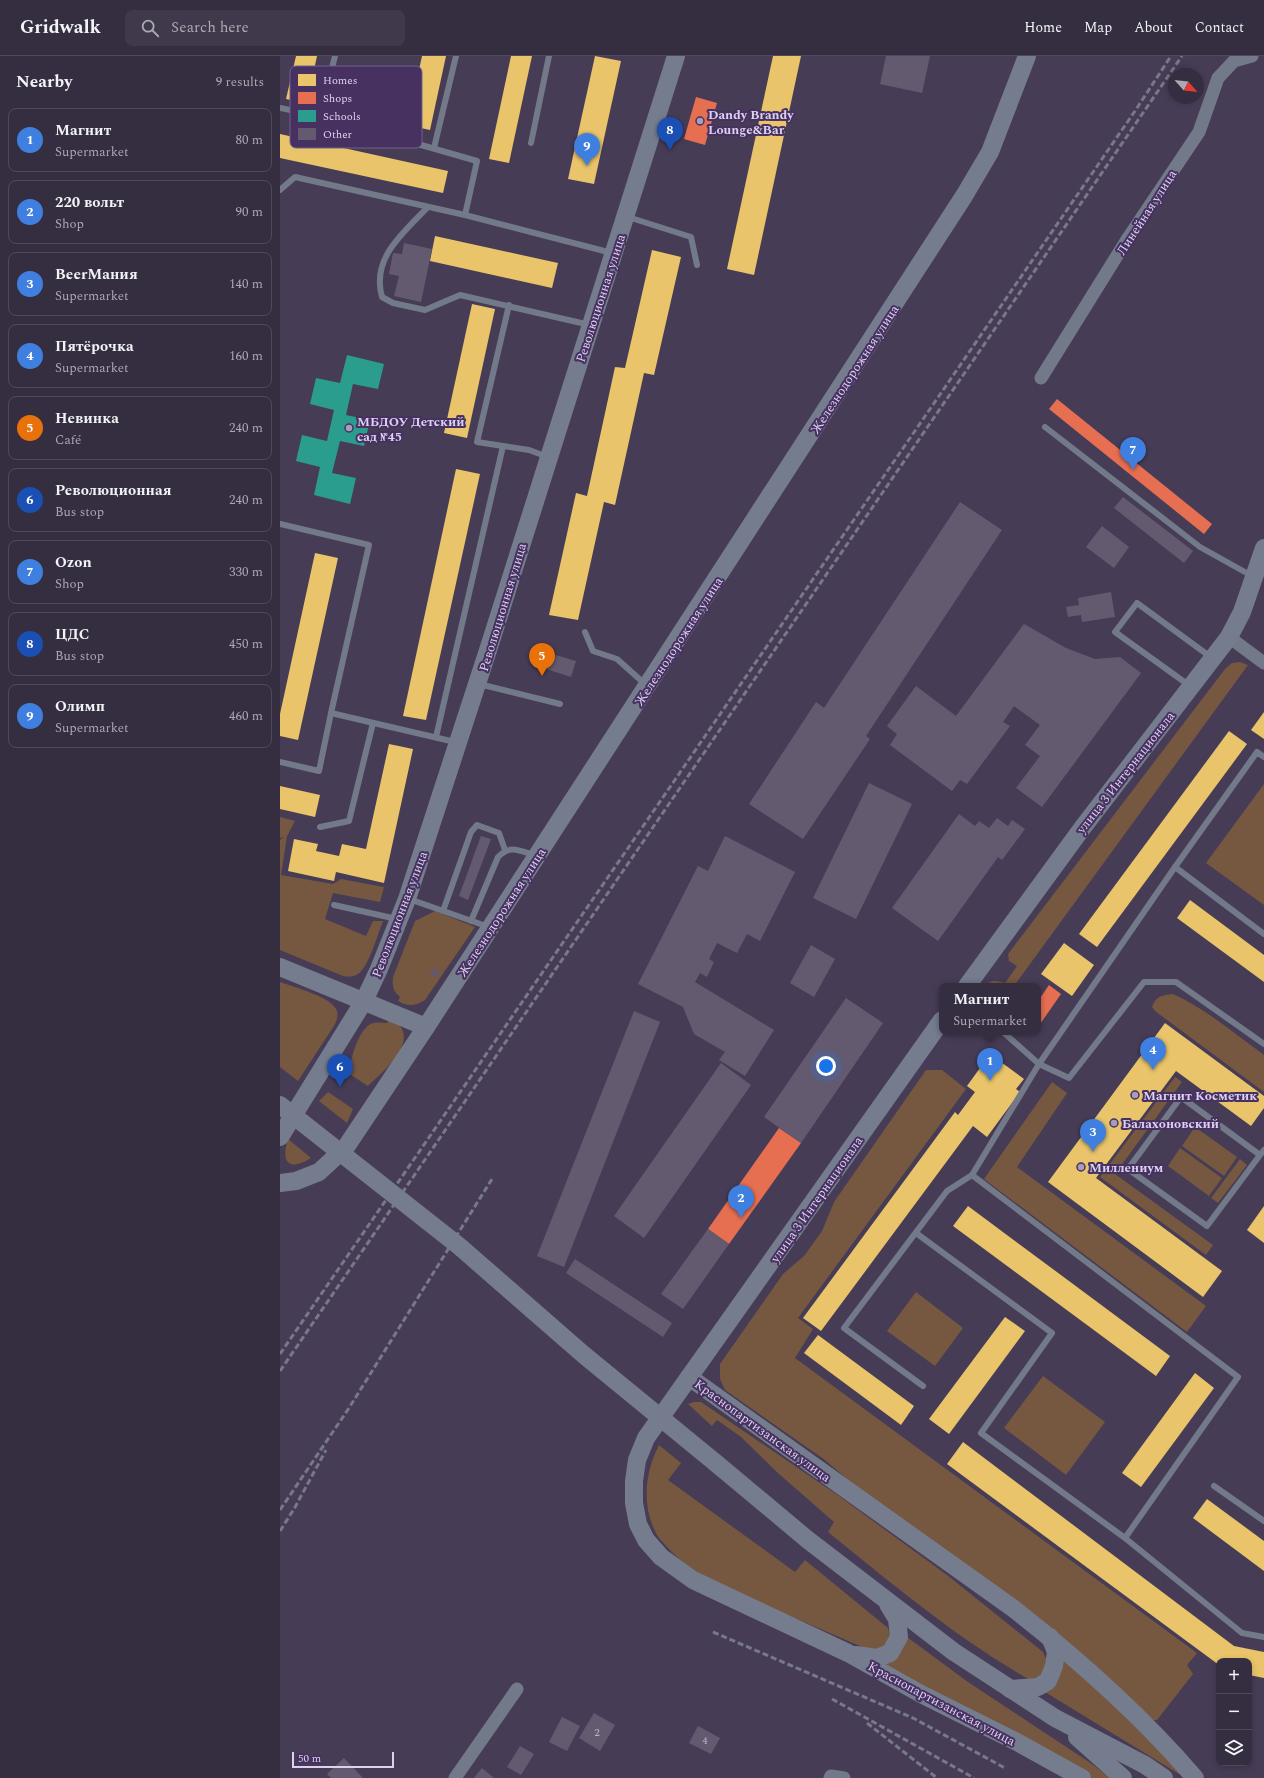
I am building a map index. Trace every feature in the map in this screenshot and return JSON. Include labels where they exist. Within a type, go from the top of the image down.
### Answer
[{"type":"main road","name":"Революционная улица","points":[[280,1137],[364,1000],[379,969],[407,899],[477,684],[676,56]]},
{"type":"main road","name":"Железнодорожная улица","points":[[280,1183],[296,1181],[319,1172],[346,1147],[492,928],[964,196],[990,152],[1027,56]]},
{"type":"main road","name":"улица 3 Интернационала","points":[[969,983],[1083,827],[1229,637],[1242,612],[1255,578],[1264,548]]},
{"type":"main road","points":[[280,967],[364,1000],[426,1027]]},
{"type":"main road","name":"улица 3 Интернационала","points":[[689,1377],[939,1024]]},
{"type":"main road","points":[[280,1105],[459,1246],[584,1355],[808,1540],[887,1602],[954,1652],[1055,1718],[1145,1765],[1164,1778]]},
{"type":"main road","name":"Краснопартизанская улица","points":[[1082,1778],[1017,1742],[921,1694],[848,1653],[693,1580],[661,1557],[646,1540],[638,1524],[634,1503],[634,1481],[637,1460],[646,1438],[689,1377],[1014,1609],[1050,1637],[1124,1702],[1166,1744],[1195,1778]]},
{"type":"main road","points":[[848,1653],[876,1658],[890,1653],[899,1637],[897,1619],[887,1602]]},
{"type":"main road","points":[[1010,1689],[1038,1687],[1048,1681],[1054,1666],[1056,1652],[1050,1637]]},
{"type":"main road","points":[[1055,1718],[1123,1778]]},
{"type":"street","name":"Линейная улица","points":[[1041,378],[1128,238],[1199,132],[1218,78],[1234,60],[1252,56]]},
{"type":"street","points":[[1229,637],[1264,663]]},
{"type":"street","points":[[455,1778],[517,1689]]},
{"type":"street","points":[[830,1778],[832,1776],[844,1778]]},
{"type":"lane","points":[[332,66],[335,56]]},
{"type":"lane","points":[[434,148],[456,56]]},
{"type":"lane","points":[[531,143],[549,56]]},
{"type":"lane","points":[[280,108],[290,110]]},
{"type":"lane","points":[[422,145],[477,161],[465,215]]},
{"type":"lane","points":[[280,190],[295,177],[465,215],[614,253]]},
{"type":"lane","points":[[428,207],[393,243],[384,259],[379,285],[382,297],[393,303],[425,310],[460,295],[591,325]]},
{"type":"lane","points":[[626,217],[690,237],[697,265]]},
{"type":"lane","points":[[509,305],[477,442],[528,450],[549,457]]},
{"type":"lane","points":[[1045,427],[1200,547],[1255,578]]},
{"type":"lane","points":[[436,737],[503,446]]},
{"type":"lane","points":[[280,524],[369,545],[319,771],[280,762]]},
{"type":"lane","points":[[1191,687],[1115,632],[1137,603],[1213,658]]},
{"type":"lane","points":[[585,632],[593,651],[617,659],[648,686]]},
{"type":"lane","points":[[477,684],[560,704]]},
{"type":"lane","points":[[331,713],[458,742]]},
{"type":"lane","points":[[320,827],[349,821],[373,723]]},
{"type":"lane","points":[[923,1386],[844,1328],[947,1192],[972,1175],[1039,1064],[1175,867],[1257,752],[1264,757]]},
{"type":"lane","points":[[443,911],[471,832],[477,825],[499,833],[505,850]]},
{"type":"lane","points":[[471,921],[498,857],[505,850],[513,849],[538,856]]},
{"type":"lane","points":[[1175,867],[1264,934]]},
{"type":"lane","points":[[407,899],[492,928]]},
{"type":"lane","points":[[334,905],[399,919]]},
{"type":"lane","points":[[1006,1035],[1039,1064],[1069,1078],[1144,982],[1176,982],[1264,1044]]},
{"type":"lane","points":[[1260,1155],[1181,1097],[1128,1169],[1207,1226],[1264,1150]]},
{"type":"lane","points":[[972,1175],[1238,1377],[1125,1538]]},
{"type":"lane","points":[[916,1233],[1052,1333],[981,1433],[1125,1538],[1242,1633],[1264,1636]]},
{"type":"lane","points":[[1214,1486],[1264,1521]]},
{"type":"shaded area","points":[[1240,662],[1248,665],[1016,983],[1005,983],[1017,966],[1009,961],[1008,954],[1225,669],[1232,663]]},
{"type":"shaded area","points":[[1264,784],[1264,905],[1206,863]]},
{"type":"shaded area","points":[[280,817],[295,821],[287,836],[281,875],[333,884],[341,879],[384,887],[380,902],[333,893],[325,919],[366,936],[373,921],[383,921],[366,964],[356,975],[343,976],[280,950],[280,840],[284,837],[280,838]]},
{"type":"shaded area","points":[[435,911],[475,927],[425,1000],[415,1005],[408,1005],[398,1001],[400,997],[394,988],[393,977],[415,921]]},
{"type":"shaded area","points":[[994,981],[1005,983],[988,983]]},
{"type":"shaded area","points":[[280,982],[321,997],[334,1006],[337,1011],[336,1021],[333,1027],[298,1081],[280,1067]]},
{"type":"shaded area","points":[[1173,994],[1209,1014],[1264,1055],[1264,1092],[1155,1011],[1152,1007],[1155,1000],[1163,996]]},
{"type":"shaded area","points":[[390,1018],[400,1026],[404,1034],[403,1044],[392,1062],[368,1086],[348,1073],[355,1047],[361,1035],[369,1025],[376,1023],[387,1023]]},
{"type":"shaded area","points":[[926,1070],[942,1070],[966,1089],[798,1318],[813,1329],[795,1358],[1197,1653],[1187,1665],[1193,1674],[1157,1720],[1152,1720],[888,1514],[825,1460],[725,1390],[720,1379],[720,1364],[783,1274],[804,1256],[822,1231],[834,1202]]},
{"type":"shaded area","points":[[1175,1077],[1182,1082],[1115,1174],[1213,1245],[1206,1255],[1100,1177]]},
{"type":"shaded area","points":[[1052,1082],[1067,1093],[1017,1167],[1206,1306],[1187,1332],[984,1179]]},
{"type":"shaded area","points":[[328,1092],[353,1109],[347,1123],[319,1101]]},
{"type":"shaded area","points":[[1195,1127],[1237,1157],[1224,1176],[1182,1146]]},
{"type":"shaded area","points":[[288,1139],[311,1158],[297,1164],[289,1163],[285,1154]]},
{"type":"shaded area","points":[[1180,1148],[1222,1178],[1209,1196],[1168,1166]]},
{"type":"shaded area","points":[[1240,1159],[1247,1165],[1218,1203],[1211,1198]]},
{"type":"shaded area","points":[[916,1292],[963,1328],[935,1366],[887,1331]]},
{"type":"shaded area","points":[[1043,1376],[1105,1422],[1066,1475],[1004,1428]]},
{"type":"shaded area","points":[[701,1402],[839,1496],[947,1575],[1043,1652],[1047,1661],[1041,1676],[1030,1680],[1003,1664],[951,1629],[901,1591],[828,1532],[834,1522],[779,1474],[741,1437],[717,1420],[712,1426],[688,1404]]},
{"type":"shaded area","points":[[659,1445],[681,1463],[668,1480],[795,1572],[805,1560],[888,1628],[890,1635],[881,1650],[869,1650],[739,1595],[708,1579],[679,1559],[658,1536],[652,1524],[649,1513],[647,1501],[648,1478],[654,1455]]},
{"type":"shaded area","points":[[907,1637],[968,1682],[1092,1764],[1110,1778],[1092,1778],[1045,1752],[959,1709],[883,1663],[899,1654]]},
{"type":"shaded area","points":[[1066,1656],[1180,1772],[1179,1774],[1045,1692],[1061,1659]]},
{"type":"building: Homes","points":[[296,56],[317,56],[315,66],[294,66]]},
{"type":"building: Homes","points":[[422,56],[446,56],[430,130],[422,128],[422,66],[420,66]]},
{"type":"building: Homes","points":[[511,56],[532,56],[509,163],[489,159]]},
{"type":"building: Homes","points":[[595,56],[621,61],[594,184],[568,179]]},
{"type":"building: Homes","points":[[773,56],[801,56],[754,275],[727,269]]},
{"type":"building: Homes","points":[[290,82],[290,100],[286,99]]},
{"type":"building: Homes","points":[[280,134],[290,136],[290,148],[344,148],[448,171],[443,193],[280,158]]},
{"type":"building: Homes","points":[[435,236],[558,263],[552,288],[430,261]]},
{"type":"building: Homes","points":[[652,250],[681,257],[654,375],[644,373],[615,505],[604,502],[578,620],[549,615],[576,493],[587,496],[615,367],[625,368]]},
{"type":"building: Homes","points":[[472,304],[495,309],[467,438],[444,433]]},
{"type":"building: Homes","points":[[456,469],[480,474],[426,720],[403,716]]},
{"type":"building: Homes","points":[[315,553],[338,558],[298,740],[280,736],[280,714]]},
{"type":"building: Homes","points":[[1264,712],[1264,739],[1251,730]]},
{"type":"building: Homes","points":[[1229,731],[1247,744],[1097,947],[1079,934]]},
{"type":"building: Homes","points":[[389,744],[413,749],[384,883],[336,872],[334,881],[288,871],[294,839],[318,844],[316,851],[339,856],[342,844],[366,849]]},
{"type":"building: Homes","points":[[280,786],[320,795],[315,817],[280,809]]},
{"type":"building: Homes","points":[[1190,900],[1264,955],[1264,982],[1177,918]]},
{"type":"building: Homes","points":[[1064,943],[1094,965],[1072,996],[1041,974]]},
{"type":"building: Homes","name":"Миллениум","points":[[1165,1023],[1264,1096],[1264,1108],[1251,1126],[1176,1071],[1096,1178],[1222,1271],[1203,1297],[1048,1182]]},
{"type":"building: Homes","points":[[990,1054],[1024,1079],[1016,1089],[1020,1092],[987,1137],[973,1126],[821,1331],[803,1318],[955,1112],[958,1115],[975,1092],[967,1086]]},
{"type":"building: Homes","points":[[968,1206],[1170,1356],[1156,1376],[953,1226]]},
{"type":"building: Homes","points":[[1264,1206],[1264,1243],[1247,1230]]},
{"type":"building: Homes","points":[[1005,1317],[1025,1331],[949,1434],[929,1419]]},
{"type":"building: Homes","points":[[818,1335],[914,1406],[901,1425],[804,1353]]},
{"type":"building: Homes","points":[[1195,1373],[1214,1388],[1141,1487],[1122,1473]]},
{"type":"building: Homes","points":[[963,1442],[1234,1646],[1264,1652],[1264,1678],[1252,1676],[1252,1658],[1216,1658],[1216,1663],[947,1464]]},
{"type":"building: Homes","points":[[1207,1499],[1264,1541],[1264,1571],[1193,1518]]},
{"type":"building: Shops","name":"Dandy Brandy Lounge&Bar","points":[[696,97],[717,103],[705,145],[684,139]]},
{"type":"building: Shops","points":[[1057,399],[1212,524],[1204,534],[1049,409]]},
{"type":"building: Shops","points":[[1049,985],[1061,994],[1041,1023],[1041,997]]},
{"type":"building: Shops","points":[[779,1128],[801,1143],[729,1244],[708,1229]]},
{"type":"building: Schools","name":"МБДОУ Детский сад №45","points":[[347,355],[384,364],[378,389],[353,384],[346,415],[370,420],[364,446],[340,441],[332,473],[356,478],[350,504],[314,495],[320,467],[296,461],[302,435],[327,441],[334,410],[310,404],[316,378],[340,383]]},
{"type":"building: Other","points":[[886,56],[930,56],[922,93],[880,84]]},
{"type":"building: Other","points":[[404,243],[432,249],[421,302],[394,296],[399,276],[389,274],[393,253],[402,254]]},
{"type":"building: Other","points":[[1123,497],[1193,551],[1184,563],[1114,508]]},
{"type":"building: Other","points":[[960,502],[1002,530],[866,736],[870,739],[803,839],[749,804],[816,702],[824,708]]},
{"type":"building: Other","points":[[1102,526],[1129,547],[1114,568],[1086,547]]},
{"type":"building: Other","points":[[1111,592],[1115,617],[1082,622],[1081,615],[1068,617],[1066,607],[1079,605],[1078,598]]},
{"type":"building: Other","points":[[1024,624],[1066,648],[1095,659],[1120,657],[1141,673],[1042,807],[1016,788],[1040,756],[1025,745],[1040,725],[1014,706],[1003,722],[1010,726],[967,784],[960,780],[952,791],[890,745],[897,734],[887,726],[916,686],[956,716]]},
{"type":"building: Other","points":[[542,651],[576,661],[571,677],[537,666]]},
{"type":"building: Other","points":[[869,783],[912,804],[856,919],[813,898]]},
{"type":"building: Other","points":[[959,814],[975,826],[979,821],[989,828],[997,818],[1008,826],[1012,820],[1025,829],[1002,860],[998,857],[938,941],[892,908]]},
{"type":"building: Other","points":[[481,836],[491,839],[468,900],[459,896]]},
{"type":"building: Other","points":[[725,836],[795,872],[760,941],[747,934],[737,953],[717,943],[709,959],[714,962],[707,977],[700,973],[695,982],[774,1030],[745,1076],[719,1060],[725,1052],[694,1034],[683,1007],[638,984],[698,866],[708,871]]},
{"type":"building: Other","points":[[811,945],[835,959],[814,997],[790,983]]},
{"type":"building: Other","points":[[433,968],[440,972],[437,977],[430,974]]},
{"type":"building: Other","points":[[846,998],[883,1023],[801,1143],[764,1117]]},
{"type":"building: Other","points":[[634,1011],[660,1022],[564,1267],[537,1256]]},
{"type":"building: Other","points":[[721,1063],[751,1085],[644,1238],[614,1216]]},
{"type":"building: Other","points":[[708,1229],[729,1244],[683,1309],[661,1294]]},
{"type":"building: Other","points":[[575,1259],[672,1323],[663,1337],[566,1273]]},
{"type":"building: Other","points":[[594,1713],[615,1725],[600,1751],[579,1738]]},
{"type":"building: Other","points":[[562,1717],[580,1726],[567,1751],[549,1742]]},
{"type":"building: Other","points":[[698,1726],[720,1738],[711,1754],[689,1743]]},
{"type":"building: Other","points":[[520,1746],[534,1754],[521,1775],[507,1767]]},
{"type":"building: Other","points":[[344,1758],[363,1778],[331,1778],[327,1774]]},
{"type":"building: Other","points":[[482,1768],[494,1778],[474,1778]]},
{"type":"railway","points":[[280,1354],[1135,111],[1171,56]]},
{"type":"railway","points":[[280,1371],[1182,56]]},
{"type":"railway","points":[[280,1510],[349,1408],[492,1179]]},
{"type":"railway","points":[[280,1531],[294,1509],[326,1450]]},
{"type":"railway","points":[[713,1632],[913,1718],[1005,1768]]},
{"type":"railway","points":[[832,1699],[974,1778]]},
{"type":"railway","points":[[867,1723],[937,1778]]},
{"type":"place","name":"Dandy Brandy Lounge&Bar","points":[[700,121]]},
{"type":"place","name":"ЦДС","points":[[670,150]]},
{"type":"place","name":"Олимп","points":[[587,166]]},
{"type":"place","name":"МБДОУ Детский сад №45","points":[[349,428]]},
{"type":"place","name":"Ozon","points":[[1133,470]]},
{"type":"place","name":"Невинка","points":[[542,676]]},
{"type":"place","name":"Пятёрочка","points":[[1153,1070]]},
{"type":"place","name":"Магнит","points":[[990,1081]]},
{"type":"place","name":"Революционная","points":[[340,1087]]},
{"type":"place","name":"Магнит Косметик","points":[[1135,1095]]},
{"type":"place","name":"Балахоновский","points":[[1114,1123]]},
{"type":"place","name":"BeerМания","points":[[1093,1152]]},
{"type":"place","name":"Миллениум","points":[[1081,1167]]},
{"type":"place","name":"220 вольт","points":[[741,1218]]}]
